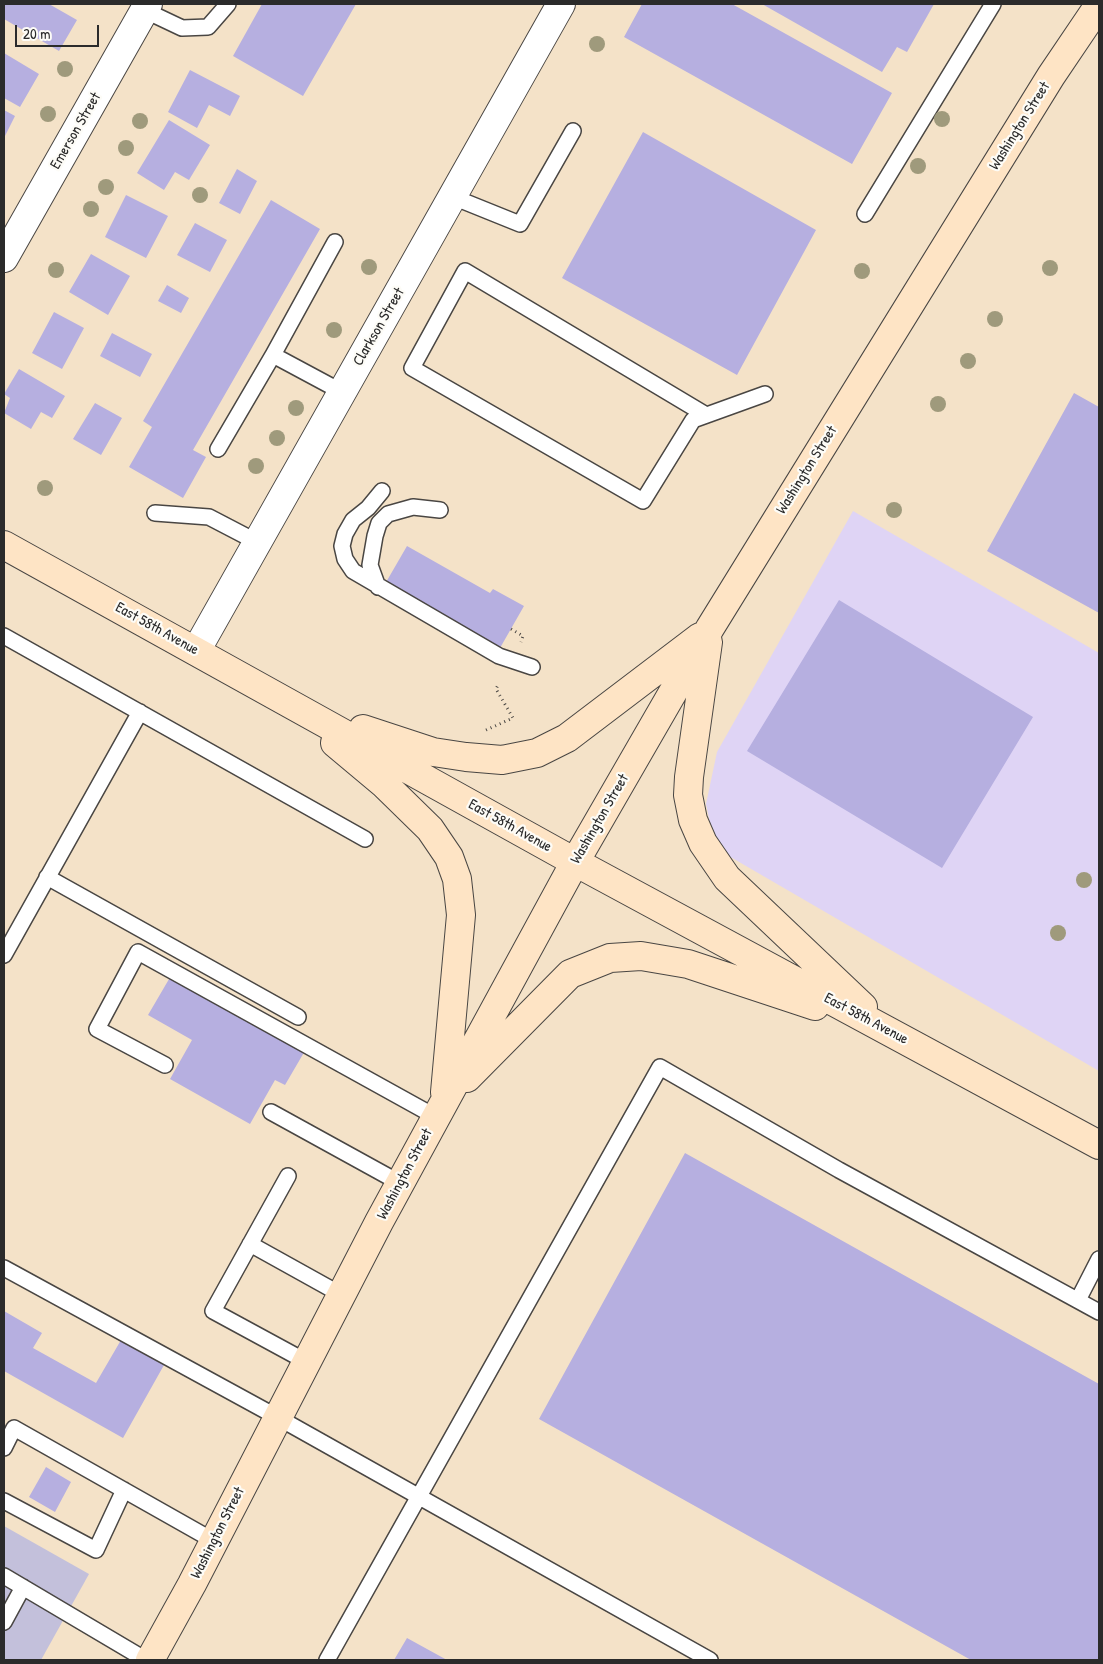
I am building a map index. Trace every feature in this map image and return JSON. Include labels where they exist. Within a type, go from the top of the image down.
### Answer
[{"type":"main road","name":"Washington Street","points":[[150,1660],[307,1362],[340,1294],[575,862],[710,628],[987,178],[1051,76],[1099,5]]},
{"type":"main road","name":"East 58th Avenue","points":[[4,544],[575,862],[1099,1144]]},
{"type":"main road","points":[[286,702],[433,752],[502,760],[537,754],[567,738],[710,628]]},
{"type":"main road","points":[[710,628],[688,795],[693,820],[703,843],[727,878],[888,1031]]},
{"type":"main road","points":[[286,702],[384,784],[430,829],[449,857],[458,879],[462,915],[440,1110]]},
{"type":"main road","points":[[440,1110],[570,974],[610,958],[641,956],[688,964],[888,1031]]},
{"type":"street","name":"Clarkson Street","points":[[196,650],[561,4]]},
{"type":"street","name":"Emerson Street","points":[[4,258],[146,7]]},
{"type":"lane","points":[[146,7],[182,28],[208,27],[228,4]]},
{"type":"lane","points":[[865,214],[993,4]]},
{"type":"lane","points":[[453,197],[520,224],[573,131]]},
{"type":"lane","points":[[218,449],[273,355],[335,242]]},
{"type":"lane","points":[[706,415],[465,270],[412,368],[643,501],[693,420],[765,394]]},
{"type":"lane","points":[[273,355],[342,392]]},
{"type":"lane","points":[[382,490],[368,508],[353,520],[345,534],[342,546],[345,559],[353,571],[499,656],[532,667]]},
{"type":"lane","points":[[378,587],[370,565],[379,523],[388,514],[413,507],[440,510]]},
{"type":"lane","points":[[155,513],[209,517],[257,542]]},
{"type":"lane","points":[[4,636],[365,839]]},
{"type":"lane","points":[[4,955],[140,712]]},
{"type":"lane","points":[[47,877],[298,1017]]},
{"type":"lane","points":[[165,1066],[97,1029],[138,952],[440,1110]]},
{"type":"lane","points":[[326,1660],[660,1067],[839,1170],[1099,1312]]},
{"type":"lane","points":[[272,1112],[400,1183]]},
{"type":"lane","points":[[288,1176],[213,1311],[307,1362]]},
{"type":"lane","points":[[250,1244],[340,1294]]},
{"type":"lane","points":[[1078,1300],[1099,1259]]},
{"type":"lane","points":[[4,1268],[277,1417],[710,1660]]},
{"type":"lane","points":[[4,1448],[14,1428],[214,1541]]},
{"type":"lane","points":[[4,1500],[96,1550],[124,1490]]},
{"type":"lane","points":[[4,1576],[146,1660]]},
{"type":"lane","points":[[4,1622],[23,1587]]},
{"type":"path","points":[[483,731],[513,718],[496,689],[498,685]]},
{"type":"shaded area","points":[[853,511],[1099,653],[1099,1071],[715,848],[706,804],[717,752]]},
{"type":"shaded area","points":[[4,1526],[89,1574],[41,1660],[4,1660]]},
{"type":"building","points":[[4,4],[49,4],[77,20],[59,51],[4,19]]},
{"type":"building","points":[[262,4],[356,4],[303,96],[233,56]]},
{"type":"building","points":[[642,4],[732,4],[892,93],[852,164],[624,37]]},
{"type":"building","points":[[762,4],[934,4],[907,52],[897,47],[882,72]]},
{"type":"building","points":[[4,53],[39,74],[20,107],[4,98]]},
{"type":"building","points":[[190,70],[240,96],[230,116],[209,105],[197,128],[168,112]]},
{"type":"building","points":[[4,110],[15,116],[4,138]]},
{"type":"building","points":[[169,120],[210,145],[189,180],[175,172],[164,190],[137,173]]},
{"type":"building","points":[[643,132],[816,230],[737,375],[562,278]]},
{"type":"building","points":[[237,169],[257,181],[240,214],[219,203]]},
{"type":"building","points":[[126,195],[168,216],[146,258],[105,237]]},
{"type":"building","points":[[271,200],[320,229],[193,450],[206,457],[183,498],[129,467],[152,427],[143,421]]},
{"type":"building","points":[[195,223],[227,240],[210,272],[177,255]]},
{"type":"building","points":[[91,254],[130,276],[108,315],[69,292]]},
{"type":"building","points":[[167,285],[189,298],[181,313],[158,301]]},
{"type":"building","points":[[54,312],[84,328],[62,369],[32,353]]},
{"type":"building","points":[[112,333],[152,354],[140,377],[100,356]]},
{"type":"building","points":[[19,369],[65,396],[52,418],[41,412],[31,429],[4,413],[10,398],[4,394]]},
{"type":"building","points":[[1074,393],[1099,407],[1099,613],[987,551]]},
{"type":"building","points":[[95,403],[122,418],[101,455],[73,439]]},
{"type":"building","points":[[407,546],[490,593],[493,589],[524,606],[500,648],[385,584]]},
{"type":"building","points":[[839,600],[1033,717],[942,868],[747,751]]},
{"type":"building","points":[[172,974],[306,1049],[285,1085],[275,1080],[250,1124],[170,1079],[192,1040],[148,1015]]},
{"type":"building","points":[[685,1153],[1099,1384],[1099,1660],[971,1660],[539,1419]]},
{"type":"building","points":[[4,1311],[42,1333],[33,1348],[96,1383],[121,1340],[164,1365],[123,1438],[4,1371]]},
{"type":"building","points":[[46,1467],[71,1482],[55,1512],[29,1497]]},
{"type":"building","points":[[407,1638],[447,1660],[394,1660]]}]
